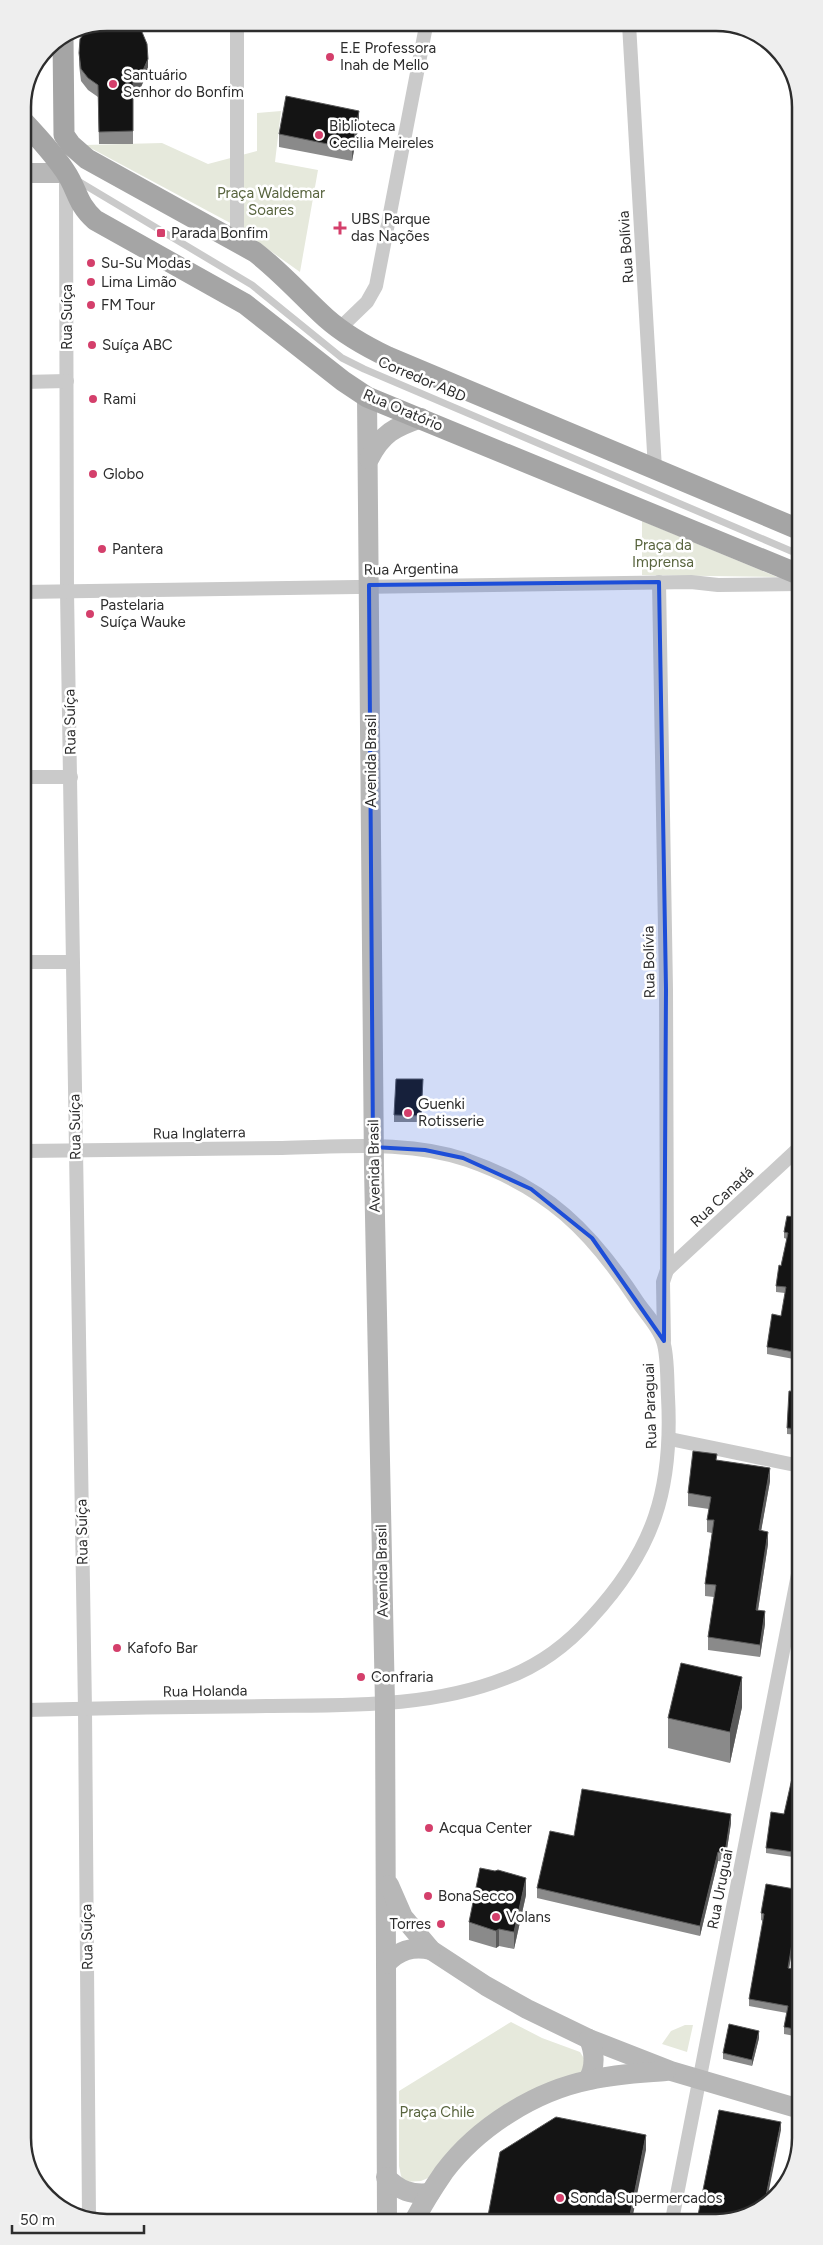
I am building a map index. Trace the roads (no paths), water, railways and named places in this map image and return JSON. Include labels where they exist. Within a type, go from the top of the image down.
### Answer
[{"type":"main road","name":"Rua Suíça","points":[[63,45],[64,135]]},
{"type":"main road","name":"Rua Oratório","points":[[31,131],[66,173],[85,211],[95,220],[245,304],[337,377],[367,397],[792,572]]},
{"type":"main road","points":[[64,135],[71,145],[87,159],[237,240],[273,266],[328,319],[388,357],[792,526]]},
{"type":"street","points":[[237,240],[238,31]]},
{"type":"street","points":[[340,328],[367,302],[376,286],[425,31]]},
{"type":"street","name":"Rua Bolívia","points":[[629,31],[655,469]]},
{"type":"street","name":"Rua Suíça","points":[[64,135],[66,173],[67,591],[85,1709],[89,2211]]},
{"type":"street","points":[[31,173],[66,173]]},
{"type":"street","points":[[31,382],[67,381]]},
{"type":"street","name":"Avenida Brasil","points":[[367,397],[369,459],[373,1147],[385,1704],[385,1874]]},
{"type":"street","points":[[369,459],[376,445],[385,435],[398,426],[421,418]]},
{"type":"street","name":"Rua Bolívia","points":[[658,582],[666,989],[667,1270],[663,1282],[664,1341]]},
{"type":"street","name":"Rua Argentina","points":[[31,592],[369,585],[658,582],[691,582],[718,585],[792,584]]},
{"type":"street","points":[[31,778],[71,777]]},
{"type":"street","points":[[31,962],[73,962]]},
{"type":"street","name":"Rua Inglaterra","points":[[31,1151],[373,1147]]},
{"type":"street","name":"Rua Paraguai","points":[[373,1147],[425,1150],[463,1158],[497,1171],[531,1189],[561,1210],[592,1238],[613,1265],[664,1341],[670,1439],[664,1482],[646,1541],[610,1598],[577,1634],[539,1662],[510,1677],[479,1688],[385,1704]]},
{"type":"street","name":"Rua Canadá","points":[[667,1270],[792,1154]]},
{"type":"street","points":[[670,1439],[792,1464]]},
{"type":"street","name":"Rua Uruguai","points":[[673,2214],[792,1605]]},
{"type":"street","name":"Rua Holanda","points":[[31,1710],[385,1704]]},
{"type":"street","points":[[385,1874],[393,1898],[403,1917],[432,1950],[486,1986],[552,2022],[589,2039],[670,2071],[792,2107]]},
{"type":"street","points":[[385,1874],[387,2214]]},
{"type":"street","points":[[386,1964],[402,1951],[421,1948],[432,1950]]},
{"type":"street","points":[[588,2080],[594,2064],[594,2055],[589,2039]]},
{"type":"street","points":[[418,2214],[445,2171],[487,2129],[539,2099],[559,2089],[588,2080],[670,2071]]},
{"type":"street","points":[[386,2177],[394,2186],[408,2193],[430,2193]]},
{"type":"lane","name":"Corredor ABD","points":[[66,173],[106,200],[252,286],[342,358],[792,551]]},
{"type":"place","name":"E.E Professora Inah de Mello","points":[[330,57]]},
{"type":"place","name":"Santuário Senhor do Bonfim","points":[[113,84]]},
{"type":"place","name":"Biblioteca Cecilia Meireles","points":[[319,135]]},
{"type":"place","name":"UBS Parque das Nações","points":[[340,228]]},
{"type":"place","name":"Parada Bonfim","points":[[161,233]]},
{"type":"place","name":"Su-Su Modas","points":[[91,263]]},
{"type":"place","name":"Lima Limão","points":[[91,282]]},
{"type":"place","name":"FM Tour","points":[[91,305]]},
{"type":"place","name":"Suíça ABC","points":[[92,345]]},
{"type":"place","name":"Rami","points":[[93,399]]},
{"type":"place","name":"Globo","points":[[93,474]]},
{"type":"place","name":"Pantera","points":[[102,549]]},
{"type":"place","name":"Pastelaria Suíça Wauke","points":[[90,614]]},
{"type":"place","name":"Guenki Rotisserie","points":[[408,1113]]},
{"type":"place","name":"Kafofo Bar","points":[[117,1648]]},
{"type":"place","name":"Confraria","points":[[361,1677]]},
{"type":"place","name":"Acqua Center","points":[[429,1828]]},
{"type":"place","name":"BonaSecco","points":[[428,1896]]},
{"type":"place","name":"Volans","points":[[496,1917]]},
{"type":"place","name":"Torres","points":[[441,1924]]},
{"type":"place","name":"Sonda Supermercados","points":[[560,2198]]},
{"type":"park label","name":"Praça Waldemar Soares","points":[[271,202]]},
{"type":"park label","name":"Praça da Imprensa","points":[[663,554]]},
{"type":"park label","name":"Praça Chile","points":[[437,2112]]}]
